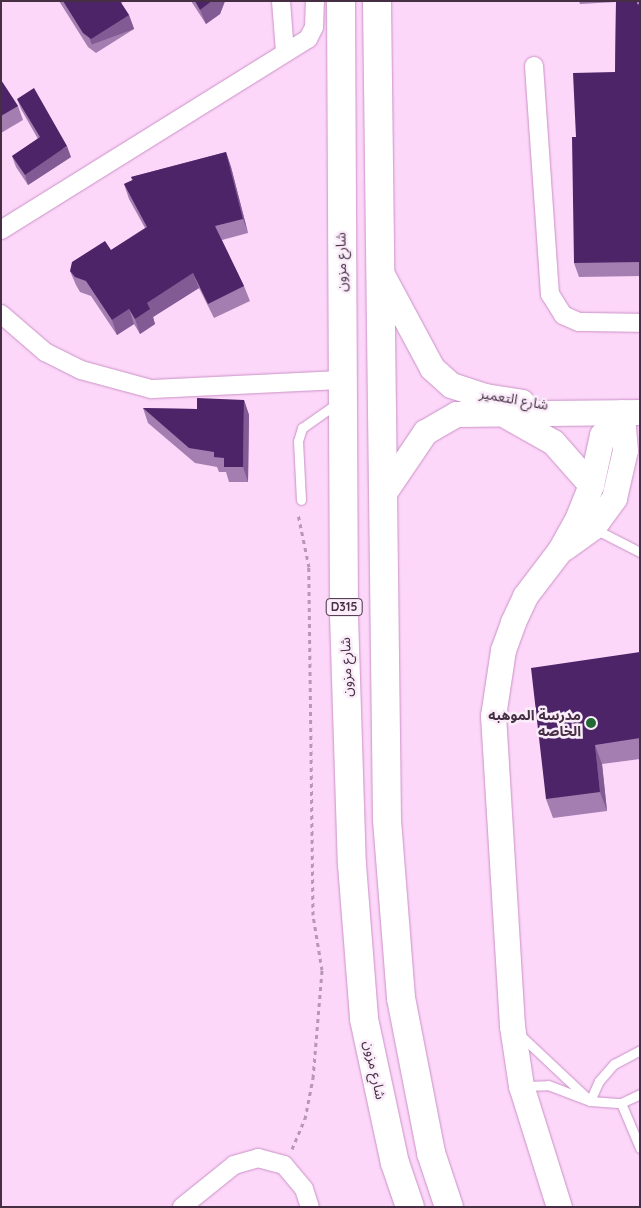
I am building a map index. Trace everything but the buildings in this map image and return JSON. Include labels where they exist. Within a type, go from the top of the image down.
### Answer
[{"type":"main road","name":"شارع مزون","points":[[341,1],[342,390],[352,865],[364,1018],[396,1163],[410,1207]]},
{"type":"main road","points":[[377,1],[387,820],[401,998],[431,1154],[449,1207]]},
{"type":"street","points":[[281,1],[285,52]]},
{"type":"street","points":[[1,230],[312,34],[315,1]]},
{"type":"street","points":[[534,66],[550,294],[563,315],[579,322],[640,323]]},
{"type":"street","name":"شارع التعمير","points":[[380,271],[414,339],[432,368],[451,385],[485,396],[594,412]]},
{"type":"street","points":[[1,314],[45,352],[81,370],[151,390],[342,390]]},
{"type":"street","points":[[559,1207],[521,1086],[512,1026],[493,716],[503,650],[513,622],[525,596],[560,550],[591,485],[602,435],[631,412]]},
{"type":"street","points":[[609,508],[618,488],[631,412]]},
{"type":"street","name":"شارع التعمير","points":[[383,494],[425,432],[456,414],[631,412]]},
{"type":"street","points":[[502,414],[553,442],[591,485]]},
{"type":"street","points":[[560,550],[593,527],[609,508],[640,483]]},
{"type":"street","points":[[182,1207],[234,1165],[258,1158],[284,1165],[304,1189],[310,1207]]},
{"type":"lane","points":[[300,500],[298,441],[302,428],[342,390]]},
{"type":"lane","points":[[593,527],[640,552]]},
{"type":"lane","points":[[512,1026],[590,1101]]},
{"type":"lane","points":[[590,1101],[599,1081],[614,1064],[640,1050]]},
{"type":"lane","points":[[521,1086],[548,1085],[590,1101],[621,1103],[640,1094]]},
{"type":"lane","points":[[621,1103],[640,1148]]},
{"type":"path","points":[[284,1165],[305,1119],[313,1078],[322,970],[313,915],[309,567],[297,520],[300,500]]},
{"type":"place","name":"مدرسة الموهبه الخاصه","points":[[591,723]]}]
